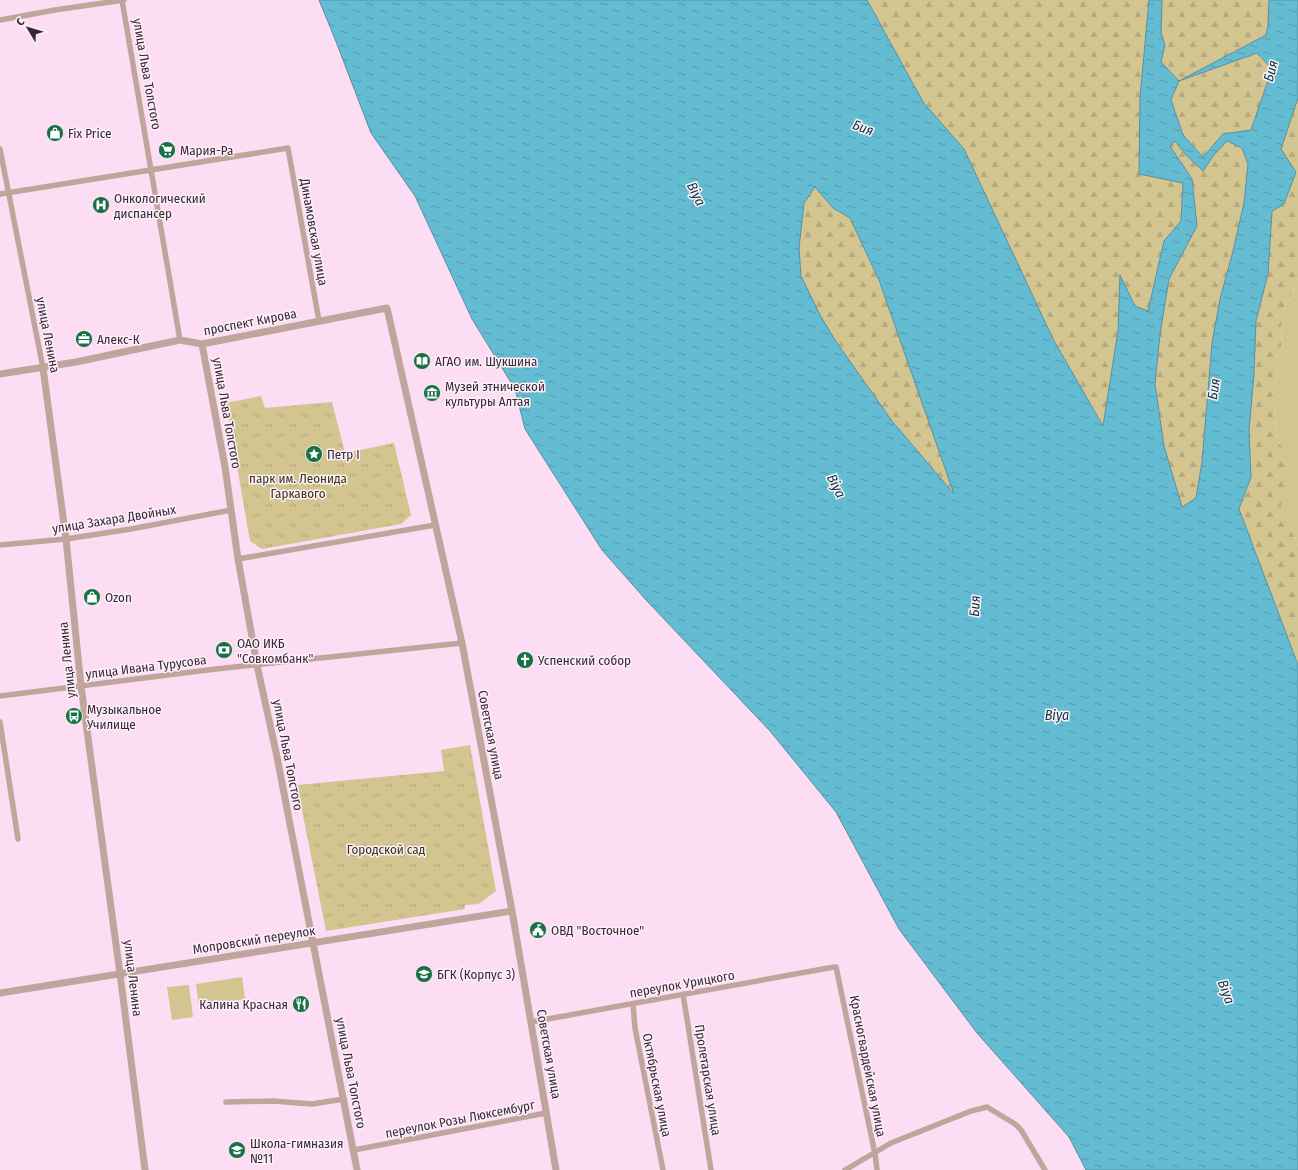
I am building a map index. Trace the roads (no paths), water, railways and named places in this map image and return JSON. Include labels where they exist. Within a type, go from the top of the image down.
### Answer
[{"type":"street","points":[[0,20],[123,0]]},
{"type":"street","name":"улица Льва Толстого","points":[[123,0],[180,340]]},
{"type":"street","name":"Динамовская улица","points":[[151,170],[288,148],[319,321]]},
{"type":"street","name":"улица Ленина","points":[[0,149],[43,368],[66,539],[81,686],[145,1170]]},
{"type":"street","points":[[0,194],[151,170]]},
{"type":"street","name":"проспект Кирова","points":[[0,374],[43,368],[180,340],[202,344],[387,308]]},
{"type":"street","name":"Советская улица","points":[[387,308],[462,643],[512,911],[556,1170]]},
{"type":"street","name":"улица Льва Толстого","points":[[202,344],[225,467],[238,559],[357,1170]]},
{"type":"street","name":"улица Захара Двойных","points":[[0,545],[66,539],[131,529],[231,510]]},
{"type":"street","points":[[238,559],[435,525]]},
{"type":"street","name":"улица Ивана Турусова","points":[[0,696],[258,665],[462,643]]},
{"type":"street","points":[[0,722],[18,839]]},
{"type":"street","name":"Мопровский переулок","points":[[0,993],[512,911]]},
{"type":"street","name":"переулок Урицкого","points":[[531,1022],[836,967]]},
{"type":"street","name":"Красногвардейская улица","points":[[836,967],[838,969],[877,1170]]},
{"type":"street","name":"Пролетарская улица","points":[[684,994],[711,1170]]},
{"type":"street","name":"Октябрьская улица","points":[[633,1004],[635,1028],[663,1170]]},
{"type":"street","points":[[226,1102],[273,1101],[312,1104],[344,1098]]},
{"type":"street","points":[[846,1170],[875,1154],[891,1143],[971,1111],[987,1107],[1021,1130],[1045,1170]]},
{"type":"street","name":"переулок Розы Люксембург","points":[[354,1150],[546,1113]]},
{"type":"water","name":"Biya","points":[[319,0],[867,0],[923,102],[964,149],[1053,339],[1103,426],[1118,331],[1120,275],[1135,306],[1148,311],[1164,241],[1181,221],[1183,183],[1139,174],[1140,97],[1149,0],[1162,0],[1161,33],[1165,45],[1161,62],[1179,81],[1266,35],[1269,0],[1298,0],[1298,98],[1281,149],[1296,172],[1284,204],[1272,211],[1268,274],[1256,321],[1254,373],[1249,431],[1251,477],[1239,509],[1298,665],[1298,1170],[1086,1170],[1069,1137],[977,1033],[899,929],[836,812],[770,731],[647,601],[602,550],[525,429],[515,389],[472,319],[415,196],[371,133]],"holes":[[[1257,53],[1272,69],[1251,130],[1223,134],[1203,157],[1183,135],[1171,100],[1179,81]],[[1175,141],[1185,154],[1203,171],[1214,155],[1227,141],[1242,148],[1248,164],[1244,203],[1220,299],[1212,343],[1202,462],[1196,498],[1182,507],[1164,446],[1155,384],[1160,334],[1169,279],[1197,226],[1192,179],[1170,146]],[[815,187],[833,208],[850,218],[879,280],[954,494],[892,421],[835,340],[820,315],[801,276],[799,248],[804,203]]]},
{"type":"place","name":"Fix Price","points":[[55,133]]},
{"type":"place","name":"Мария-Ра","points":[[167,150]]},
{"type":"place","name":"Онкологический диспансер","points":[[101,205]]},
{"type":"place","name":"Алекс-К","points":[[84,339]]},
{"type":"place","name":"АГАО им. Шукшина","points":[[422,361]]},
{"type":"place","name":"Музей этнической культуры Алтая","points":[[432,393]]},
{"type":"place","name":"Петр I","points":[[314,454]]},
{"type":"place","name":"Ozon","points":[[92,597]]},
{"type":"place","name":"ОАО ИКБ \"Совкомбанк\"","points":[[224,650]]},
{"type":"place","name":"Успенский собор","points":[[525,660]]},
{"type":"place","name":"Музыкальное Училище","points":[[74,716]]},
{"type":"place","name":"ОВД \"Восточное\"","points":[[538,930]]},
{"type":"place","name":"БГК (Корпус 3)","points":[[424,974]]},
{"type":"place","name":"Калина Красная","points":[[301,1004]]},
{"type":"place","name":"Школа-гимназия №11","points":[[237,1150]]},
{"type":"water label","name":"Бия","points":[[1271,71]]},
{"type":"water label","name":"Бия","points":[[863,128]]},
{"type":"water label","name":"Бия","points":[[1214,389]]},
{"type":"water label","name":"Бия","points":[[975,606]]},
{"type":"park label","name":"парк им. Леонида Гаркавого","points":[[298,486]]},
{"type":"park label","name":"Городской сад","points":[[386,849]]}]
